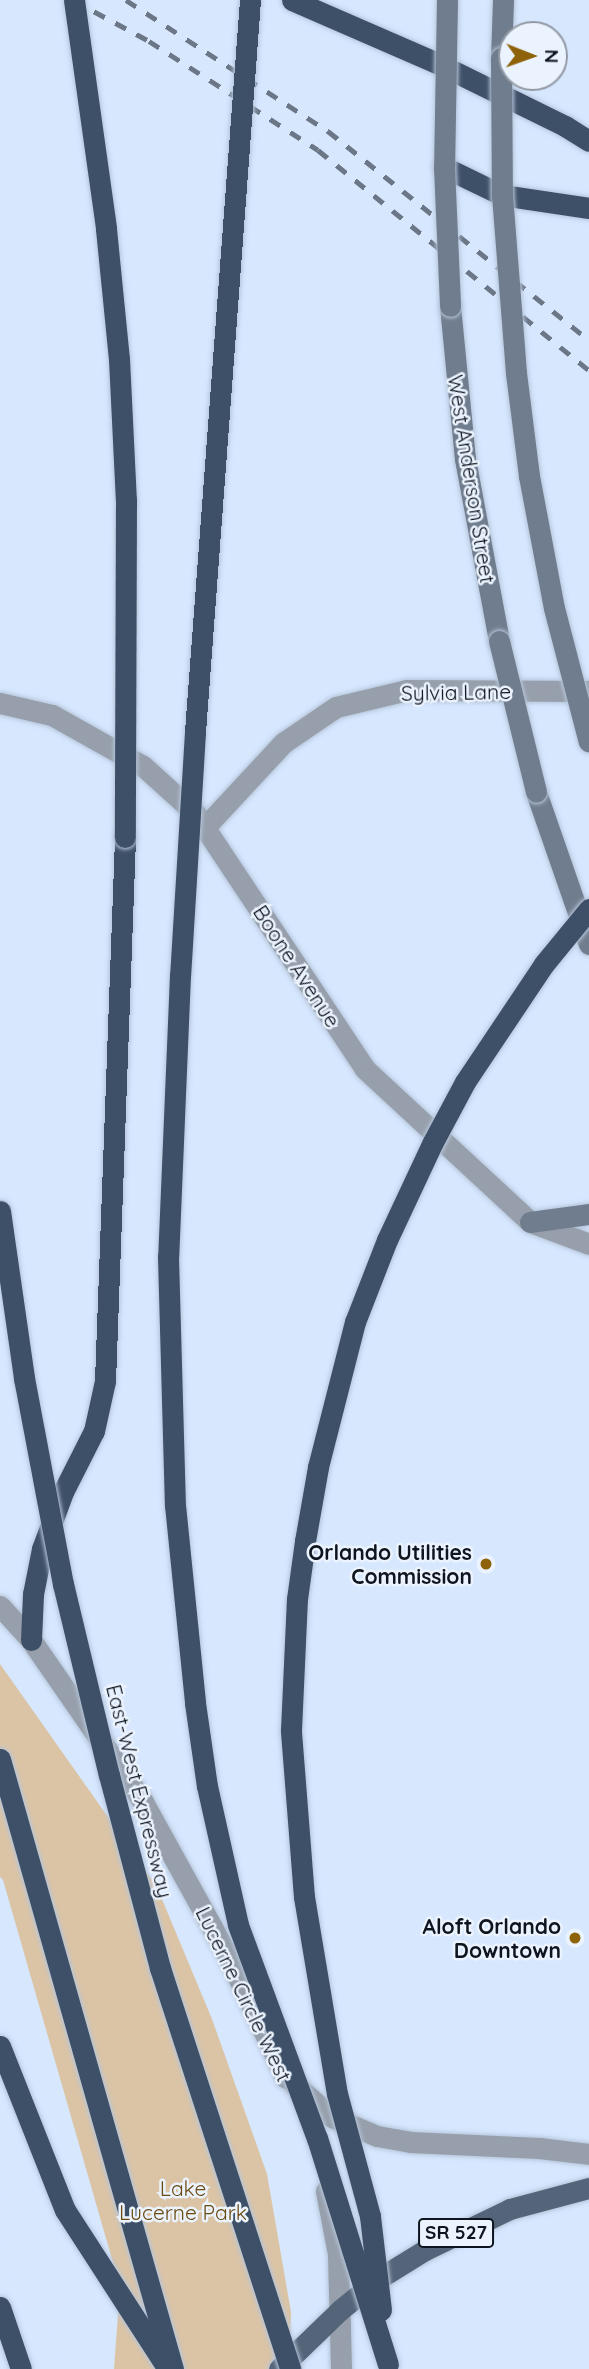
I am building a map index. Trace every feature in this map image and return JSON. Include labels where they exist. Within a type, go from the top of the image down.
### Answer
[{"type":"highway","points":[[31,1640],[33,1594],[42,1549],[63,1492],[94,1431],[105,1381],[125,837],[126,500],[119,359],[106,229],[74,0]]},
{"type":"highway","points":[[250,0],[195,732],[180,989],[167,1258],[176,1505],[194,1690],[207,1786],[238,1925],[317,2138],[389,2367]]},
{"type":"highway","points":[[292,0],[437,63],[565,125],[589,141]]},
{"type":"highway","points":[[444,167],[502,195],[589,208]]},
{"type":"highway","points":[[389,2367],[370,2216],[337,2094],[304,1897],[291,1730],[297,1599],[321,1454],[355,1322],[387,1240],[433,1142],[465,1082],[544,964],[589,909]]},
{"type":"highway","name":"East-West Expressway","points":[[0,1211],[24,1378],[63,1584],[109,1775],[160,1968],[290,2369]]},
{"type":"highway","points":[[0,1759],[171,2369]]},
{"type":"highway","points":[[0,2046],[65,2210],[171,2369]]},
{"type":"highway","points":[[0,2307],[21,2369]]},
{"type":"main road","name":"West Anderson Street","points":[[447,0],[444,167],[453,341],[465,460],[499,641],[536,792],[589,944]]},
{"type":"main road","points":[[503,0],[502,195],[516,373],[529,476],[554,608],[589,742]]},
{"type":"main road","points":[[530,1222],[589,1214]]},
{"type":"main road","name":"SR 527","points":[[279,2369],[340,2310],[378,2279],[463,2229],[510,2209],[589,2188]]},
{"type":"street","name":"Sylvia Lane","points":[[205,827],[283,743],[335,707],[407,690],[589,691]]},
{"type":"street","name":"Boone Avenue","points":[[0,703],[52,715],[142,766],[195,813],[365,1069],[530,1222],[589,1244]]},
{"type":"street","name":"Lucerne Circle West","points":[[0,1606],[31,1640],[143,1802],[228,1956],[286,2077],[325,2182],[338,2254],[341,2369]]},
{"type":"street","points":[[286,2077],[332,2117],[377,2136],[410,2142],[539,2148],[589,2154]]},
{"type":"green space","name":"Lake Lucerne Park","points":[[0,1664],[156,1885],[212,2019],[267,2174],[291,2312],[289,2369],[110,2369],[0,1880]]},
{"type":"pier","points":[[0,1877],[120,2287],[114,2369],[64,2369],[0,2184]]},
{"type":"pier","points":[[0,2236],[48,2369],[0,2369]]},
{"type":"railway","points":[[73,0],[149,41],[318,150],[589,370]]},
{"type":"railway","points":[[126,0],[328,131],[589,340]]},
{"type":"place","name":"Orlando Utilities Commission","points":[[486,1564]]},
{"type":"place","name":"Aloft Orlando Downtown","points":[[575,1938]]}]
